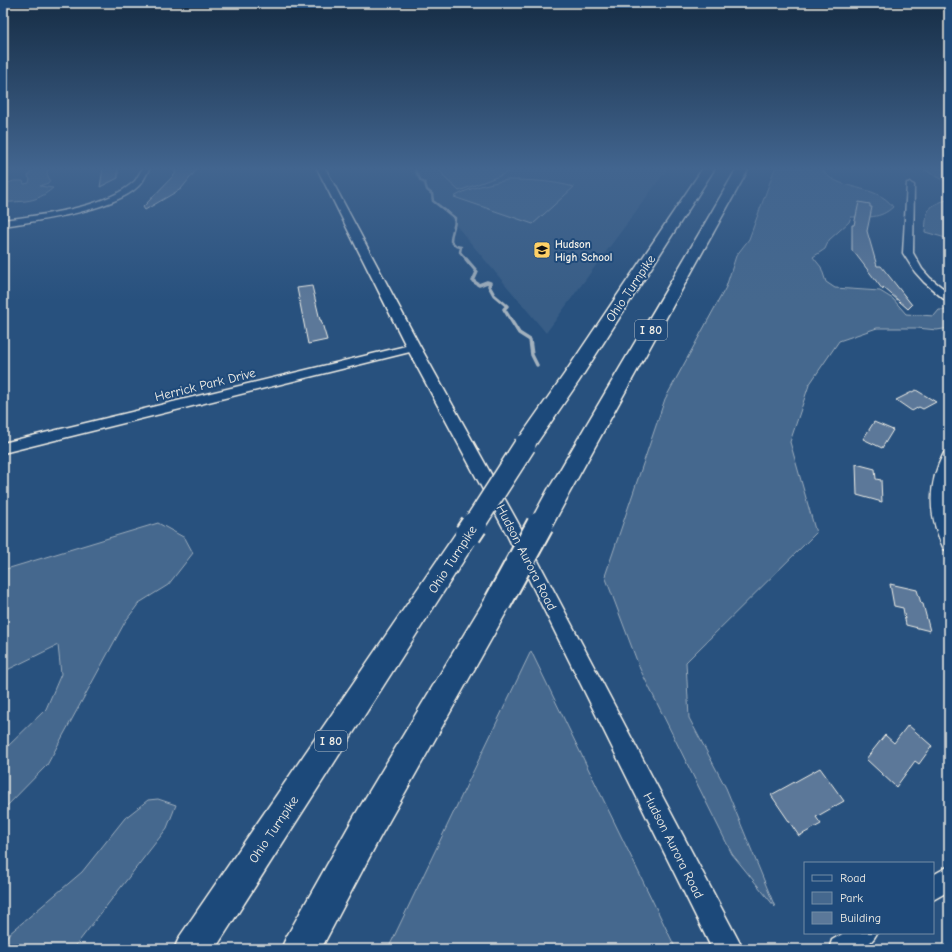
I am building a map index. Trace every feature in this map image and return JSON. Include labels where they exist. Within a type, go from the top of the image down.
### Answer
[{"type":"highway","name":"Ohio Turnpike","points":[[193,949],[680,212]]},
{"type":"highway","name":"I 80","points":[[300,949],[367,827],[498,602],[558,493],[718,212]]},
{"type":"street","points":[[3,223],[66,212]]},
{"type":"street","name":"Hudson Aurora Road","points":[[344,212],[414,348],[511,526],[728,949]]},
{"type":"street","points":[[909,212],[908,253],[918,270],[927,280],[949,298]]},
{"type":"street","name":"Herrick Park Drive","points":[[3,448],[414,348]]},
{"type":"street","points":[[949,457],[941,476],[938,499],[940,515],[949,544]]},
{"type":"street","points":[[934,888],[949,878]]},
{"type":"street","points":[[841,949],[864,934]]},
{"type":"shaded area","points":[[445,212],[635,212],[546,333]]},
{"type":"green space","points":[[499,212],[546,212],[533,224]]},
{"type":"green space","points":[[759,212],[886,212],[874,216],[851,217],[849,222],[829,240],[825,249],[813,257],[821,267],[826,282],[835,288],[880,291],[893,299],[906,314],[934,316],[939,310],[949,310],[949,328],[937,330],[917,328],[877,328],[839,341],[809,385],[790,442],[816,533],[686,662],[689,718],[726,788],[775,907],[732,854],[640,669],[605,576],[665,399],[726,287],[736,256],[749,239]]},
{"type":"green space","points":[[928,212],[949,212],[949,239],[925,232]]},
{"type":"green space","points":[[158,523],[185,538],[193,553],[168,585],[139,603],[125,622],[47,765],[3,810],[3,751],[46,709],[61,674],[58,645],[3,672],[3,570]]},
{"type":"green space","points":[[531,651],[676,949],[388,949]]},
{"type":"green space","points":[[158,799],[176,805],[167,828],[73,949],[3,949],[3,942],[9,934],[82,872],[125,818],[148,800]]},
{"type":"building","points":[[857,212],[871,212],[867,231],[877,266],[881,266],[912,305],[908,309],[883,287],[883,290],[852,251],[852,225],[854,225]]},
{"type":"building","points":[[312,286],[320,320],[327,340],[308,344],[297,288]]},
{"type":"building","points":[[916,390],[936,402],[923,409],[919,407],[912,411],[896,400]]},
{"type":"building","points":[[874,422],[893,430],[882,448],[863,439]]},
{"type":"building","points":[[856,464],[875,469],[876,479],[881,480],[882,502],[857,495]]},
{"type":"building","points":[[890,584],[917,590],[921,603],[923,604],[930,631],[906,625],[903,608],[894,606]]},
{"type":"building","points":[[908,725],[932,746],[919,764],[915,761],[896,787],[866,759],[885,735],[894,743]]},
{"type":"building","points":[[820,768],[844,801],[816,817],[821,824],[799,836],[771,795]]},
{"type":"waterway","points":[[448,212],[455,218],[451,241],[456,246],[461,247],[460,252],[467,260]]},
{"type":"waterway","points":[[466,259],[477,272],[473,281],[479,285],[487,282],[490,283],[489,286],[494,295],[507,306],[504,309],[519,333],[530,340],[532,355],[537,365]]},
{"type":"place","name":"Hudson High School","points":[[542,250]]}]
